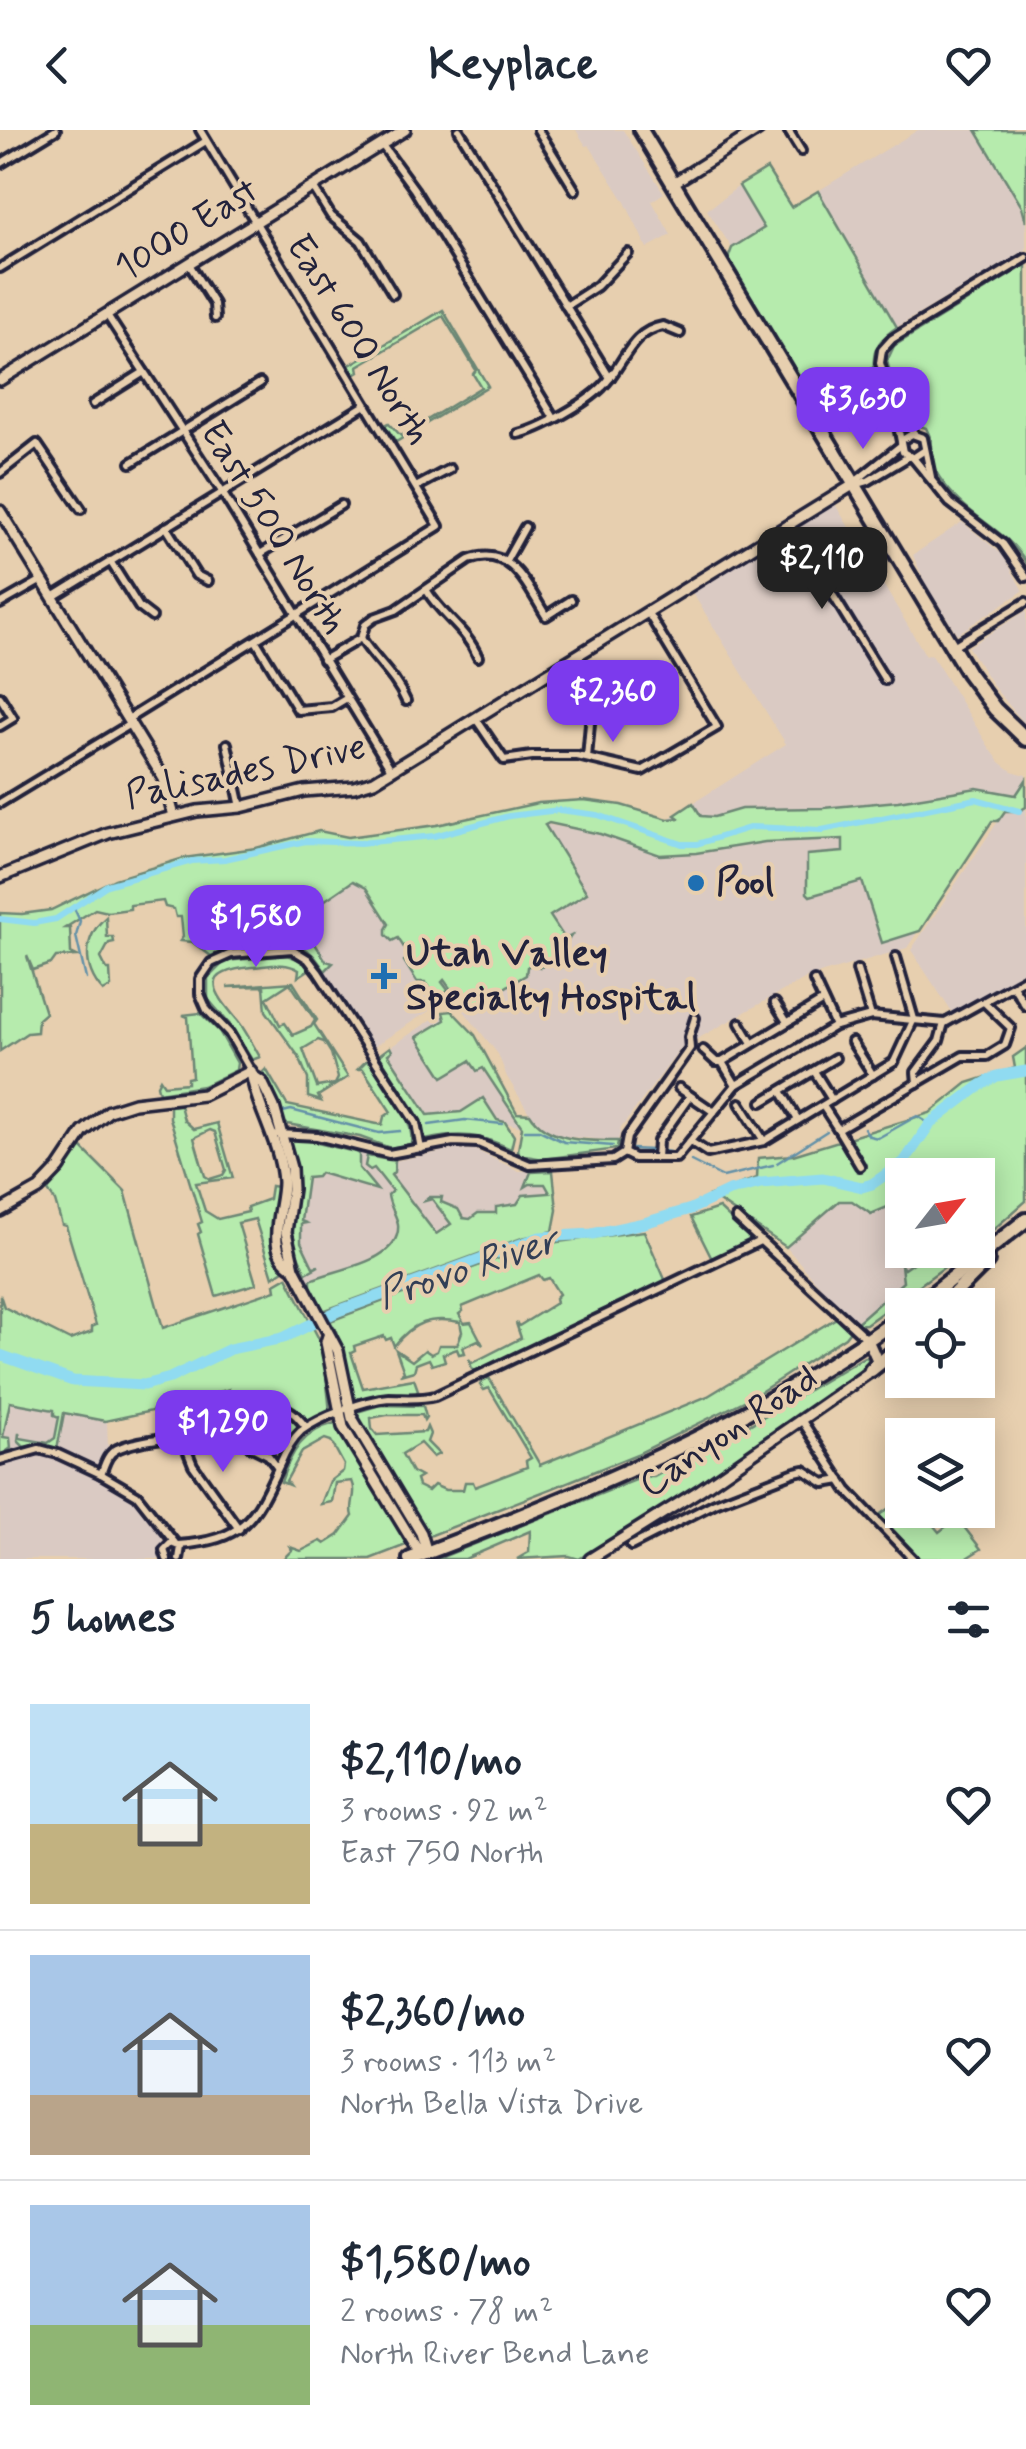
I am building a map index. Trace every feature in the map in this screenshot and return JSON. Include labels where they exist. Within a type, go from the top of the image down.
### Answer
[{"type":"highway","points":[[641,130],[952,647],[984,697],[1026,739]]},
{"type":"highway","points":[[940,1288],[1026,1220]]},
{"type":"highway","points":[[960,1288],[1008,1235]]},
{"type":"highway","points":[[410,1559],[680,1450],[798,1386],[885,1328]]},
{"type":"highway","points":[[872,1370],[885,1359]]},
{"type":"street","points":[[0,152],[3,162],[56,130]]},
{"type":"street","name":"East 600 North","points":[[200,130],[439,526],[296,615]]},
{"type":"street","name":"1000 East","points":[[0,380],[405,130]]},
{"type":"street","points":[[458,130],[610,378]]},
{"type":"street","points":[[538,130],[575,190]]},
{"type":"street","points":[[675,182],[758,130]]},
{"type":"street","points":[[788,130],[801,151]]},
{"type":"street","points":[[0,268],[206,140]]},
{"type":"street","points":[[382,145],[414,189],[554,418]]},
{"type":"street","points":[[313,187],[330,216],[361,242],[393,294]]},
{"type":"street","points":[[566,306],[597,286],[628,253]]},
{"type":"street","points":[[1026,258],[892,340],[882,350],[880,363],[902,443],[911,458],[950,503],[1003,544],[1026,577]]},
{"type":"street","points":[[189,264],[214,304],[215,318]]},
{"type":"street","name":"East 500 North","points":[[107,315],[392,770]]},
{"type":"street","points":[[518,434],[532,431],[595,393],[610,378],[630,346],[647,332],[662,326],[680,334]]},
{"type":"street","points":[[93,404],[144,372]]},
{"type":"street","points":[[131,463],[260,383]]},
{"type":"street","points":[[53,597],[366,405]]},
{"type":"street","points":[[895,411],[923,438],[932,478]]},
{"type":"street","points":[[902,443],[908,435],[916,434]]},
{"type":"street","name":"Palisades Drive","points":[[0,877],[108,833],[174,816],[241,807],[304,791],[362,786],[790,525],[852,485],[902,443]]},
{"type":"street","points":[[0,473],[37,444],[81,508]]},
{"type":"street","points":[[911,458],[924,450]]},
{"type":"street","name":"Palisades Drive","points":[[852,485],[868,482],[911,458]]},
{"type":"street","points":[[416,487],[450,470]]},
{"type":"street","points":[[260,554],[341,506]]},
{"type":"street","points":[[0,511],[164,779],[174,816]]},
{"type":"street","points":[[790,525],[884,680]]},
{"type":"street","points":[[166,527],[196,575],[208,581]]},
{"type":"street","points":[[506,561],[525,527]]},
{"type":"street","points":[[323,660],[361,638],[365,626],[374,618],[396,610],[472,558],[486,556],[506,561],[516,569],[546,616],[571,600]]},
{"type":"street","points":[[110,562],[139,607],[152,617]]},
{"type":"street","points":[[0,604],[42,580]]},
{"type":"street","points":[[427,591],[442,614],[469,638],[478,657]]},
{"type":"street","points":[[952,647],[1026,602]]},
{"type":"street","points":[[476,719],[501,759],[588,758],[642,771],[717,727],[648,613]]},
{"type":"street","points":[[0,803],[296,615]]},
{"type":"street","points":[[361,638],[373,657],[393,675],[406,702]]},
{"type":"street","points":[[256,641],[298,710],[332,707],[346,698]]},
{"type":"street","points":[[0,697],[13,718],[0,726]]},
{"type":"street","points":[[588,758],[591,712]]},
{"type":"street","points":[[226,744],[241,807]]},
{"type":"street","points":[[421,1149],[416,1123],[322,977],[301,954],[292,950],[231,954],[211,962],[200,979],[200,994],[207,1010],[229,1033],[252,1073],[262,1082],[292,1178],[286,1232],[294,1268],[328,1336],[326,1342],[344,1411],[421,1533],[427,1552]]},
{"type":"street","points":[[691,1142],[708,1153],[764,1142],[894,1062],[914,1020],[896,957]]},
{"type":"street","points":[[857,970],[871,1016]]},
{"type":"street","points":[[277,1134],[317,1136],[389,1154],[452,1142],[478,1143],[530,1165],[622,1155],[676,1158],[736,1085],[836,1026],[871,1016],[944,1022],[1026,978]]},
{"type":"street","points":[[814,980],[836,1026]]},
{"type":"street","points":[[1013,986],[1026,1006]]},
{"type":"street","points":[[702,1050],[716,1062],[722,1062],[822,1001]]},
{"type":"street","points":[[838,1129],[964,1056],[987,1056],[1006,1044],[1011,1028],[984,1002]]},
{"type":"street","points":[[775,1003],[787,1022]]},
{"type":"street","points":[[622,1155],[627,1136],[690,1048],[689,1037],[696,1018]]},
{"type":"street","points":[[917,1083],[916,1072],[940,1041],[944,1022]]},
{"type":"street","points":[[740,1023],[752,1043]]},
{"type":"street","points":[[852,1042],[873,1075]]},
{"type":"street","points":[[762,1102],[835,1058]]},
{"type":"street","points":[[722,1062],[736,1085]]},
{"type":"street","points":[[814,1070],[832,1100]]},
{"type":"street","points":[[0,1211],[39,1189],[83,1132],[109,1111],[134,1102],[182,1100],[210,1093],[252,1073]]},
{"type":"street","points":[[679,1088],[714,1112]]},
{"type":"street","points":[[780,1091],[798,1120]]},
{"type":"street","points":[[657,1158],[658,1141],[690,1096]]},
{"type":"street","points":[[740,1103],[764,1142]]},
{"type":"street","points":[[823,1106],[860,1166]]},
{"type":"street","points":[[736,1218],[868,1340]]},
{"type":"street","points":[[165,1547],[202,1542],[239,1529],[260,1508],[285,1453],[306,1428],[387,1398],[420,1400],[436,1396],[760,1242]]},
{"type":"street","name":"Canyon Road","points":[[590,1559],[700,1490],[872,1370],[877,1357],[868,1340]]},
{"type":"street","points":[[101,1474],[110,1454],[119,1448],[181,1435],[276,1406],[296,1414],[306,1428]]},
{"type":"street","points":[[236,1416],[250,1446],[268,1455],[278,1468]]},
{"type":"street","points":[[802,1420],[878,1526],[912,1559]]},
{"type":"street","points":[[181,1435],[193,1465],[239,1529]]},
{"type":"street","points":[[0,1460],[24,1451],[52,1452],[136,1494],[177,1544],[181,1558],[202,1542]]},
{"type":"street","points":[[268,1455],[285,1453]]},
{"type":"street","points":[[631,1546],[715,1503],[795,1472],[804,1470],[824,1483],[842,1480]]},
{"type":"street","points":[[158,1522],[167,1559]]},
{"type":"shaded area","points":[[576,130],[623,130],[664,193],[652,201],[671,235],[647,248],[625,202]]},
{"type":"shaded area","points":[[918,130],[976,130],[1022,207],[1026,250],[897,327],[818,191]]},
{"type":"shaded area","points":[[739,186],[764,228],[732,248],[707,210]]},
{"type":"shaded area","points":[[835,504],[926,656],[931,654],[989,747],[1000,762],[1026,775],[1006,810],[1026,807],[1026,970],[953,1014],[911,950],[1005,811],[898,801],[823,808],[741,809],[714,817],[668,819],[786,744],[692,592]]},
{"type":"shaded area","points":[[962,522],[1003,555],[1023,591],[957,634],[925,583],[913,555]]},
{"type":"shaded area","points":[[1026,611],[1026,725],[996,690],[968,647]]},
{"type":"shaded area","points":[[991,821],[907,948],[806,978],[681,1048],[621,1128],[618,1141],[560,1136],[536,1124],[507,1077],[498,1054],[441,982],[586,894],[544,824],[600,834],[660,854],[696,853],[765,842],[843,839]]},
{"type":"shaded area","points":[[366,858],[443,1002],[373,1047],[311,953],[291,944],[316,863]]},
{"type":"shaded area","points":[[443,1012],[522,1127],[461,1112],[428,1115],[386,1050]]},
{"type":"shaded area","points":[[294,1139],[346,1148],[390,1162],[455,1149],[475,1150],[519,1171],[553,1171],[557,1210],[448,1239],[311,1287],[292,1246],[289,1143]]},
{"type":"shaded area","points":[[839,1201],[885,1202],[885,1268],[901,1268],[903,1282],[896,1288],[885,1288],[885,1298],[854,1325],[786,1247]]},
{"type":"shaded area","points":[[0,1398],[107,1421],[108,1448],[94,1477],[122,1490],[141,1506],[171,1559],[0,1559]]},
{"type":"green space","points":[[976,130],[1026,130],[1026,222],[1022,207]]},
{"type":"green space","points":[[767,169],[791,207],[818,191],[897,327],[879,343],[874,366],[815,402],[728,259],[732,248],[764,228],[739,186]]},
{"type":"green space","points":[[1026,265],[1026,562],[941,480],[932,462],[926,428],[903,410],[887,361],[894,346]]},
{"type":"green space","points":[[443,310],[488,386],[396,442],[385,425],[389,423],[401,436],[481,387],[473,374],[476,370],[443,316],[358,366],[359,372],[354,375],[348,366]]},
{"type":"green space","points":[[1026,780],[1026,807],[1005,811],[998,821],[992,821],[920,931],[882,943],[862,881],[810,896],[807,893],[807,855],[843,852],[843,839],[765,842],[660,855],[600,834],[549,823],[545,825],[587,893],[550,916],[565,939],[571,936],[566,951],[540,967],[532,964],[526,975],[474,1006],[461,1003],[444,980],[448,990],[441,999],[425,982],[417,982],[404,961],[410,957],[398,938],[392,941],[386,935],[389,924],[366,888],[353,881],[312,909],[307,931],[326,961],[333,963],[325,971],[309,951],[294,945],[256,946],[211,956],[192,942],[180,941],[181,917],[176,917],[174,909],[165,907],[163,901],[108,912],[95,909],[65,928],[70,928],[71,953],[77,956],[56,957],[51,964],[33,970],[27,956],[45,1013],[38,1019],[37,1032],[27,1033],[0,1051],[0,913],[51,910],[115,879],[184,858],[256,848],[319,831],[348,837],[437,825],[538,803],[584,800],[621,805],[668,819],[679,818],[675,815],[693,803],[701,816],[714,817],[741,809],[823,808],[977,788],[1016,795]]},
{"type":"green space","points":[[106,917],[107,937],[113,937],[114,942],[109,943],[101,958],[110,970],[111,987],[103,991],[91,973],[88,953],[93,934]]},
{"type":"green space","points":[[287,955],[303,961],[310,969],[298,977],[299,970],[288,966],[252,967],[217,979],[218,993],[260,1057],[252,1060],[232,1027],[208,999],[208,978],[225,961]]},
{"type":"green space","points":[[293,982],[317,1020],[314,1024],[348,1077],[318,1096],[321,1101],[308,1097],[308,1079],[299,1057],[266,1011],[264,986],[227,987]],"holes":[[[290,983],[315,1020],[311,1027],[293,1035],[285,1023],[280,1025],[267,998]],[[318,1040],[331,1053],[338,1078],[335,1084],[317,1087],[303,1049]]]},
{"type":"green space","points":[[452,1011],[475,1035],[517,1113],[530,1114],[557,1135],[618,1141],[617,1149],[543,1159],[520,1155],[522,1127],[483,1068],[477,1071],[470,1061],[443,1077],[417,1037],[445,1020],[443,1012]]},
{"type":"green space","points":[[200,1013],[219,1031],[237,1063],[236,1070],[203,1086],[159,1093],[160,1079],[164,1085],[187,1083],[187,1078],[192,1077],[188,1017],[183,1015]]},
{"type":"green space","points":[[390,1047],[392,1051],[388,1054],[428,1115],[461,1112],[483,1098],[497,1120],[505,1122],[514,1136],[511,1149],[469,1136],[426,1140],[414,1109],[379,1055]]},
{"type":"green space","points":[[1026,1048],[1026,1201],[995,1228],[995,1158],[885,1158],[885,1208],[871,1214],[852,1201],[839,1201],[786,1247],[710,1195],[757,1178],[758,1158],[793,1155],[930,1113],[967,1083],[1015,1068],[1013,1057]]},
{"type":"green space","points":[[366,1061],[404,1112],[411,1144],[390,1148],[360,1137],[287,1124],[261,1074],[266,1069],[287,1105],[382,1125],[391,1112],[363,1069],[358,1069]]},
{"type":"green space","points":[[180,1105],[184,1120],[194,1129],[217,1123],[233,1178],[196,1183],[205,1211],[218,1219],[248,1212],[247,1207],[269,1199],[271,1186],[278,1187],[273,1235],[284,1270],[273,1277],[255,1219],[238,1223],[256,1284],[216,1296],[198,1234],[198,1224],[202,1222],[170,1118],[170,1106]],"holes":[[[210,1130],[215,1132],[226,1170],[210,1179],[205,1176],[194,1138]]]},
{"type":"green space","points":[[297,1138],[359,1153],[359,1168],[377,1190],[320,1173],[307,1178],[301,1221],[306,1223],[301,1224],[301,1242],[313,1267],[319,1266],[306,1273],[290,1238],[289,1147],[291,1140]]},
{"type":"green space","points":[[79,1145],[125,1191],[163,1328],[276,1290],[275,1284],[287,1277],[322,1345],[328,1364],[325,1365],[330,1412],[307,1420],[283,1403],[236,1411],[229,1389],[105,1421],[64,1413],[57,1450],[24,1447],[18,1441],[19,1433],[20,1438],[48,1443],[55,1438],[59,1417],[54,1410],[10,1402],[3,1437],[10,1438],[11,1448],[0,1456],[0,1295],[4,1307],[70,1340],[92,1332],[96,1325],[66,1226],[62,1225],[55,1201],[47,1190]]},
{"type":"green space","points":[[367,1156],[395,1161],[391,1175],[436,1234],[451,1224],[432,1199],[425,1201],[429,1197],[442,1197],[441,1202],[470,1219],[478,1213],[496,1213],[496,1207],[517,1204],[523,1195],[550,1193],[545,1184],[525,1187],[531,1172],[553,1171],[557,1210],[553,1231],[522,1238],[323,1311],[311,1280],[378,1256],[396,1237],[398,1224],[388,1195],[392,1191],[374,1168],[365,1166]]},
{"type":"green space","points":[[719,1208],[753,1240],[713,1261],[691,1217]]},
{"type":"green space","points":[[644,1231],[667,1284],[476,1371],[472,1369],[469,1359],[472,1363],[521,1338],[516,1323],[519,1326],[556,1303],[559,1294],[549,1278],[543,1280],[539,1275],[462,1307],[459,1314],[464,1323],[471,1322],[483,1345],[478,1340],[463,1347],[465,1353],[459,1354],[457,1349],[443,1354],[445,1361],[432,1365],[429,1359],[416,1364],[414,1371],[400,1375],[404,1372],[396,1350],[412,1361],[425,1350],[431,1354],[437,1351],[439,1345],[457,1345],[462,1332],[460,1322],[423,1323],[408,1331],[394,1346],[391,1338],[386,1340],[384,1336],[354,1346],[351,1353],[363,1388],[414,1379],[418,1390],[416,1394],[385,1393],[352,1400],[336,1331],[330,1321],[534,1245]]},
{"type":"green space","points":[[943,1268],[916,1288],[896,1288],[903,1282],[904,1269]]},
{"type":"green space","points":[[885,1298],[885,1310],[866,1324],[854,1325]]},
{"type":"green space","points":[[838,1317],[852,1328],[845,1337],[754,1396],[637,1454],[370,1559],[283,1559],[292,1550],[290,1547],[301,1551],[321,1541],[325,1544],[339,1535],[353,1516],[352,1481],[335,1483],[332,1502],[321,1504],[330,1481],[343,1471],[344,1465],[331,1441],[325,1439],[302,1452],[286,1481],[289,1485],[281,1482],[289,1461],[306,1437],[335,1423],[395,1522],[413,1515],[356,1418],[357,1412],[380,1405],[423,1406],[424,1420],[422,1415],[387,1415],[371,1418],[372,1429],[377,1435],[425,1432],[427,1427],[427,1442],[439,1454],[433,1457],[420,1443],[402,1454],[412,1472],[421,1477],[416,1480],[418,1486],[428,1491],[434,1485],[445,1490],[463,1490],[465,1482],[473,1482],[475,1487],[527,1467],[526,1461],[531,1458],[489,1388],[484,1390],[480,1385],[489,1378],[540,1465],[708,1396]]},
{"type":"green space","points":[[864,1357],[869,1358],[855,1375],[826,1400],[579,1559],[517,1559],[529,1552],[530,1531],[465,1559],[437,1559],[643,1477],[654,1477]]},
{"type":"green space","points":[[281,1410],[297,1422],[298,1427],[278,1452],[255,1441],[246,1425],[245,1418]]},
{"type":"green space","points":[[885,1511],[885,1528],[936,1528],[939,1532],[944,1528],[965,1528],[981,1549],[965,1559],[913,1559],[875,1518]]},
{"type":"waterway","points":[[0,919],[34,923],[56,919],[107,885],[192,861],[225,859],[306,841],[360,843],[434,836],[509,816],[559,810],[598,815],[682,844],[697,844],[752,827],[822,830],[976,799],[1019,811]]},
{"type":"waterway","points":[[73,906],[80,921],[76,936],[86,979]]},
{"type":"waterway","name":"Provo River","points":[[0,1355],[73,1381],[144,1385],[170,1378],[230,1349],[283,1338],[338,1311],[540,1237],[592,1234],[644,1223],[761,1183],[823,1178],[862,1187],[904,1162],[930,1124],[981,1085],[997,1076],[1026,1071]]},
{"type":"waterway","points":[[283,1112],[291,1110],[379,1133],[400,1131]]},
{"type":"waterway","points":[[864,1128],[869,1136],[878,1138],[917,1116],[930,1124]]},
{"type":"waterway","points":[[429,1125],[465,1120],[502,1124]]},
{"type":"waterway","points":[[525,1130],[539,1130],[564,1142],[613,1146]]},
{"type":"waterway","points":[[777,1163],[827,1131]]},
{"type":"waterway","points":[[631,1149],[653,1150]]},
{"type":"waterway","points":[[664,1151],[675,1153]]},
{"type":"waterway","points":[[691,1161],[723,1177],[773,1165]]},
{"type":"place","name":"Pool","points":[[696,883]]},
{"type":"place","name":"Utah Valley Specialty Hospital","points":[[384,976]]}]
